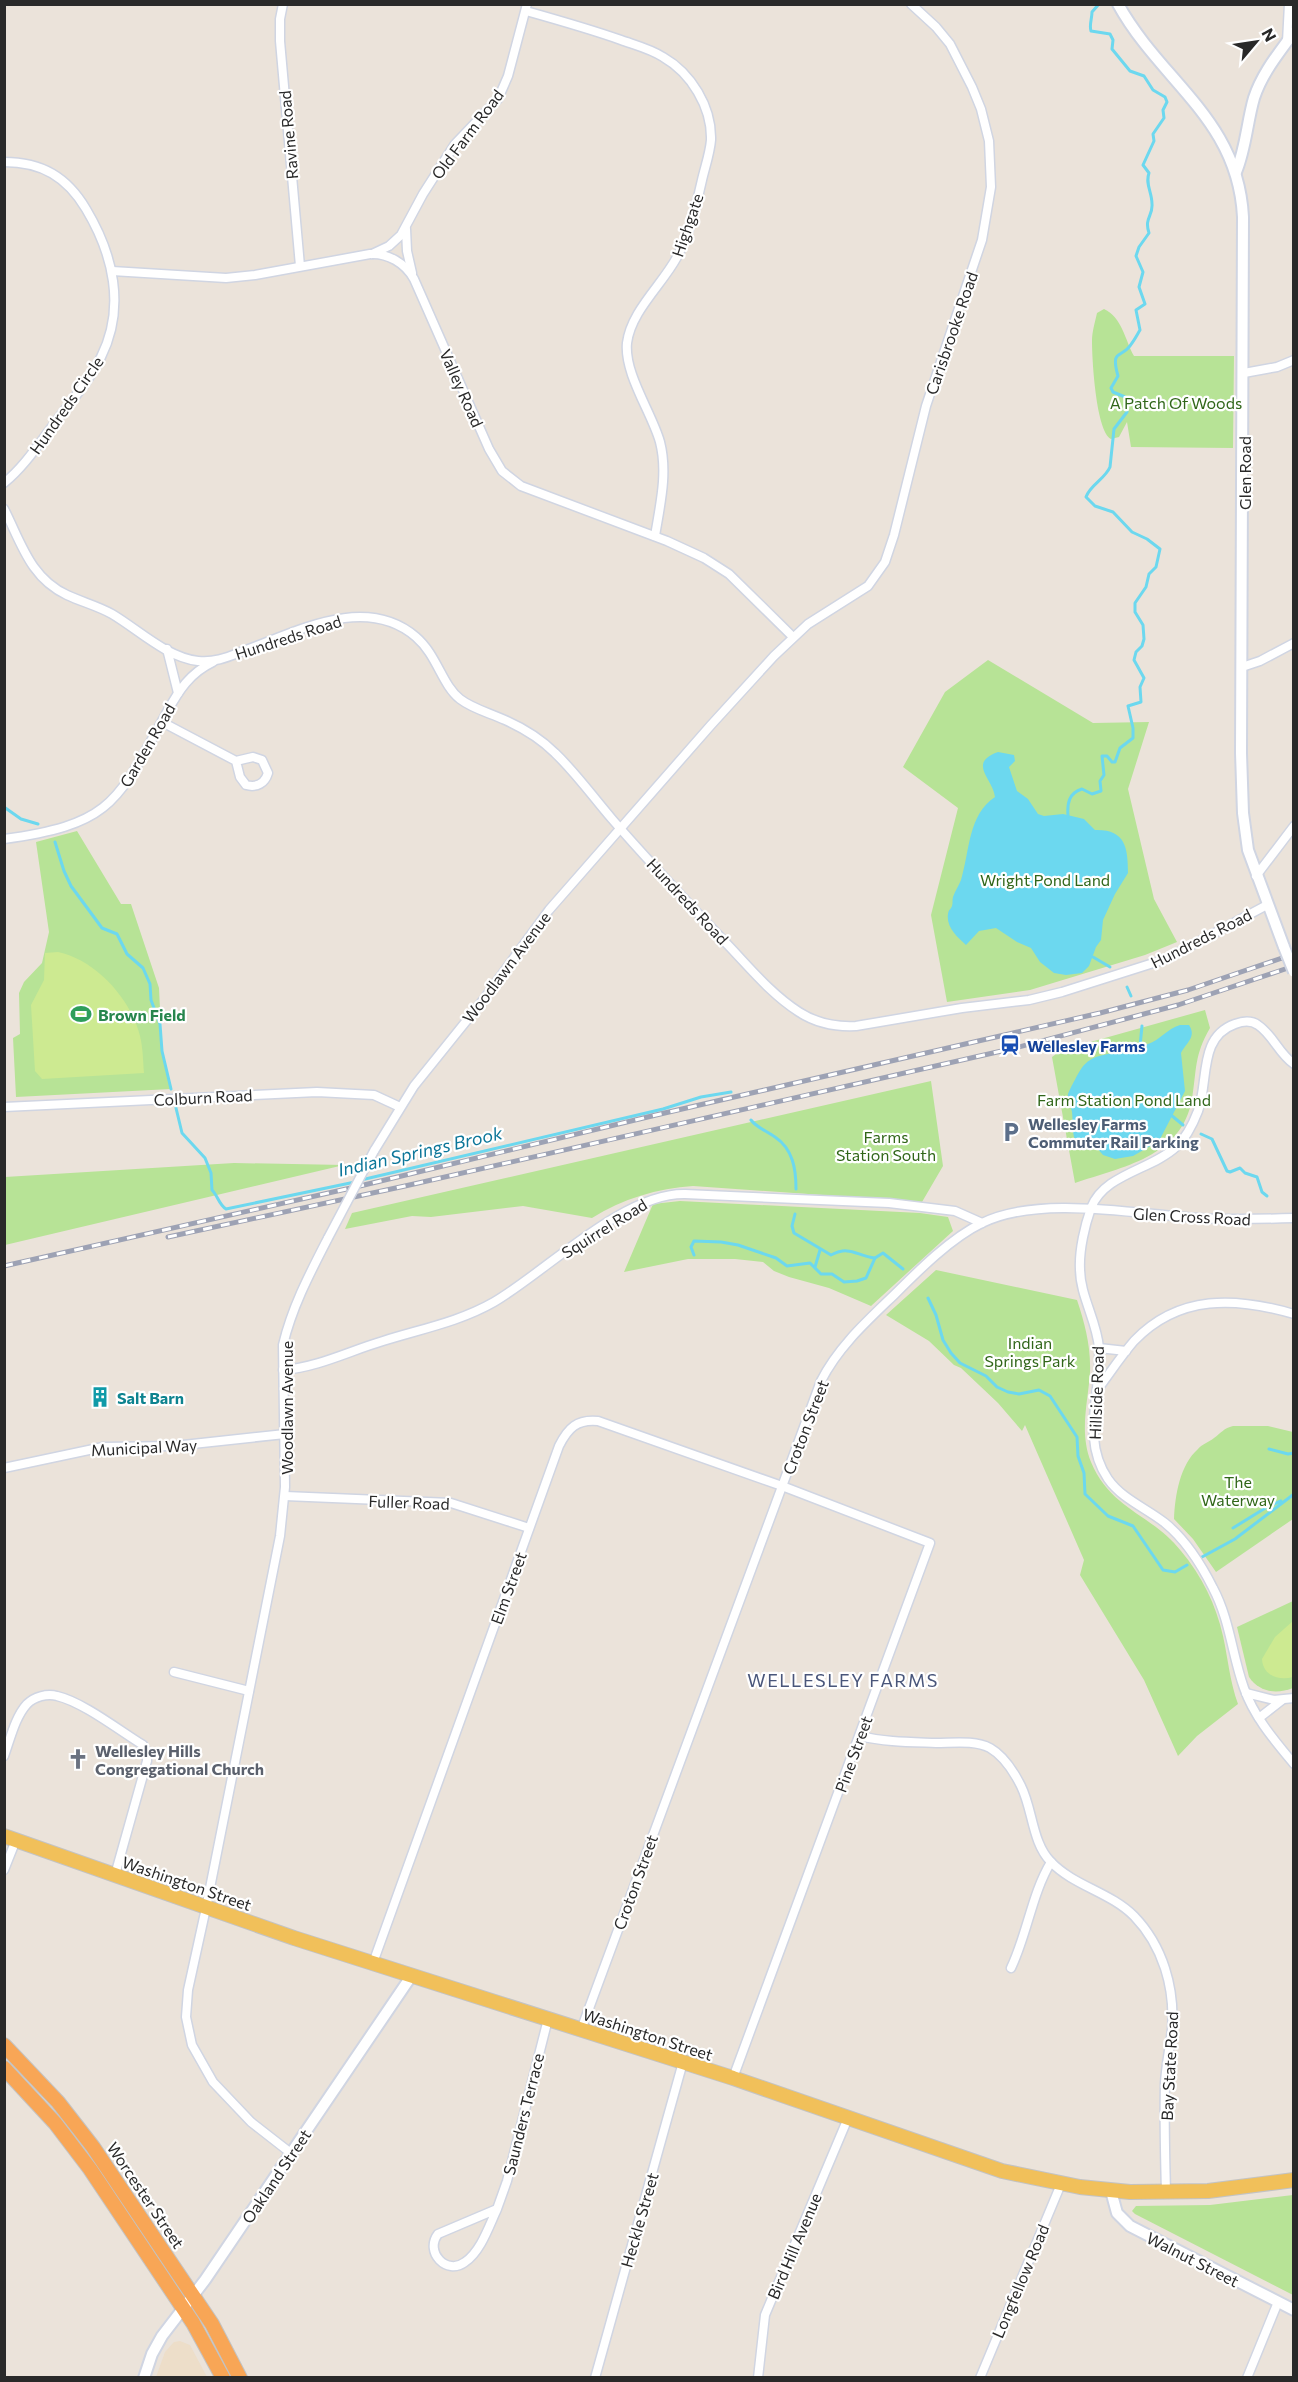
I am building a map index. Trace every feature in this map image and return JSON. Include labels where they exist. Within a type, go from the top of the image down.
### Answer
[{"type":"highway","name":"Worcester Street","points":[[4,2045],[58,2102],[88,2139],[212,2324],[240,2378]]},
{"type":"highway","name":"Worcester Street","points":[[5,2068],[45,2111],[79,2154],[184,2308],[223,2378]]},
{"type":"highway","points":[[212,2324],[247,2378]]},
{"type":"main road","name":"Washington Street","points":[[10,1838],[207,1908],[733,2078],[982,2165],[1061,2184],[1111,2191],[1166,2192],[1231,2189],[1293,2180]]},
{"type":"street","name":"Ravine Road","points":[[283,4],[280,19],[280,42],[300,266]]},
{"type":"street","name":"Carisbrooke Road","points":[[793,637],[820,615],[868,586],[885,562],[894,535],[926,406],[979,252],[987,219],[991,187],[991,155],[981,109],[968,77],[950,44],[936,27],[911,4]]},
{"type":"street","name":"Glen Road","points":[[1118,4],[1136,32],[1216,131],[1236,172],[1241,193],[1244,217],[1243,813],[1248,850],[1256,876],[1293,972]]},
{"type":"street","points":[[1236,172],[1258,88],[1290,37],[1289,4]]},
{"type":"street","name":"Old Farm Road","points":[[370,254],[395,241],[455,144],[500,95],[510,71],[526,8]]},
{"type":"street","name":"Highgate","points":[[526,8],[643,47],[665,57],[690,80],[708,116],[710,146],[686,237],[675,260],[639,314],[630,332],[627,345],[628,358],[638,390],[655,428],[663,458],[664,479],[655,536]]},
{"type":"street","name":"Hundreds Circle","points":[[4,162],[23,162],[42,167],[59,176],[72,187],[98,231],[112,271],[113,315],[109,338],[87,380],[22,467],[4,483]]},
{"type":"street","name":"Old Farm Road","points":[[407,225],[407,251],[414,279]]},
{"type":"street","name":"Valley Road","points":[[112,271],[217,278],[255,275],[370,254],[384,255],[397,261],[408,270],[414,279],[489,449],[502,471],[521,486],[655,536],[717,566],[793,637]]},
{"type":"street","points":[[1244,373],[1277,367],[1293,360]]},
{"type":"street","name":"Hundreds Road","points":[[4,509],[26,555],[43,579],[66,595],[108,612],[167,649],[193,660],[215,661],[338,618],[367,617],[395,624],[414,635],[428,648],[450,689],[458,697],[520,727],[550,748],[621,829],[774,992],[809,1018],[837,1026],[856,1026],[1056,994],[1160,962],[1268,905]]},
{"type":"street","name":"Woodlawn Avenue","points":[[292,2154],[251,2121],[221,2091],[206,2072],[192,2045],[187,2027],[186,1999],[207,1908],[278,1547],[285,1496],[283,1345],[289,1322],[300,1294],[328,1238],[400,1107],[546,914],[711,725],[793,637]]},
{"type":"street","points":[[1242,667],[1260,662],[1293,643]]},
{"type":"street","points":[[167,649],[177,693]]},
{"type":"street","name":"Garden Road","points":[[4,839],[64,828],[83,821],[105,807],[130,779],[177,693],[193,674],[215,661]]},
{"type":"street","points":[[162,722],[236,761]]},
{"type":"street","points":[[1256,876],[1293,826]]},
{"type":"street","points":[[1090,1210],[1097,1197],[1108,1186],[1165,1156],[1184,1138],[1202,1099],[1210,1047],[1216,1036],[1226,1028],[1242,1022],[1255,1023],[1264,1030],[1293,1064]]},
{"type":"street","name":"Colburn Road","points":[[4,1107],[317,1092],[369,1095],[400,1107]]},
{"type":"street","name":"Squirrel Road","points":[[283,1370],[309,1367],[379,1342],[469,1316],[516,1288],[568,1248],[611,1221],[640,1204],[661,1196],[685,1194],[889,1203],[955,1210],[982,1223]]},
{"type":"street","name":"Glen Cross Road","points":[[1090,1210],[1220,1219],[1293,1218]]},
{"type":"street","name":"Croton Street","points":[[581,2030],[821,1381],[837,1355],[915,1274],[960,1237],[982,1223],[1003,1215],[1029,1211],[1090,1210]]},
{"type":"street","name":"Hillside Road","points":[[1090,1210],[1080,1269],[1099,1348],[1098,1389],[1093,1435],[1096,1452],[1103,1470],[1121,1493],[1174,1531],[1198,1562],[1216,1592],[1225,1614],[1246,1693],[1259,1718],[1293,1764]]},
{"type":"street","points":[[1098,1389],[1126,1351],[1143,1334],[1179,1312],[1201,1305],[1247,1302],[1293,1314]]},
{"type":"street","points":[[1099,1348],[1126,1351]]},
{"type":"street","name":"Elm Street","points":[[373,1963],[566,1433],[574,1424],[585,1420],[598,1421],[783,1486]]},
{"type":"street","name":"Municipal Way","points":[[4,1468],[103,1447],[174,1446],[285,1434]]},
{"type":"street","name":"Pine Street","points":[[733,2078],[930,1543],[783,1486]]},
{"type":"street","name":"Fuller Road","points":[[285,1496],[451,1503],[530,1528]]},
{"type":"street","points":[[174,1672],[249,1691]]},
{"type":"street","points":[[1246,1693],[1270,1699],[1293,1698]]},
{"type":"street","points":[[4,1756],[20,1715],[35,1698],[45,1695],[57,1696],[78,1706],[143,1745],[147,1752],[147,1761],[115,1875]]},
{"type":"street","points":[[1259,1718],[1282,1700]]},
{"type":"street","name":"Bay State Road","points":[[860,1736],[892,1742],[974,1744],[992,1750],[1005,1762],[1020,1783],[1029,1803],[1040,1846],[1051,1862],[1067,1874],[1114,1900],[1132,1914],[1151,1938],[1167,1975],[1172,2018],[1165,2086],[1166,2192]]},
{"type":"street","points":[[4,1870],[10,1838]]},
{"type":"street","points":[[1011,1968],[1023,1942],[1044,1876],[1051,1862]]},
{"type":"street","name":"Oakland Street","points":[[144,2378],[157,2343],[194,2296],[412,1976]]},
{"type":"street","name":"Saunders Terrace","points":[[497,2209],[438,2234],[433,2245],[439,2260],[452,2267],[461,2265],[469,2259],[497,2209],[507,2181],[548,2019]]},
{"type":"street","name":"Heckle Street","points":[[595,2378],[683,2062]]},
{"type":"street","name":"Bird Hill Avenue","points":[[758,2378],[765,2315],[848,2118]]},
{"type":"street","name":"Longfellow Road","points":[[980,2378],[1061,2184]]},
{"type":"street","name":"Walnut Street","points":[[1111,2191],[1116,2211],[1126,2223],[1293,2310]]},
{"type":"street","points":[[1247,2378],[1278,2302]]},
{"type":"shaded area","points":[[180,2341],[190,2345],[207,2377],[156,2377],[165,2352],[174,2342]]},
{"type":"green space","name":"A Patch Of Woods","points":[[1104,309],[1119,323],[1134,356],[1234,356],[1233,448],[1131,447],[1127,422],[1119,437],[1111,439],[1106,433],[1098,409],[1093,363],[1094,327],[1097,313]]},
{"type":"green space","name":"Wright Pond Land","points":[[988,660],[1093,723],[1149,722],[1128,789],[1154,899],[1177,942],[1145,955],[1030,990],[947,1002],[931,915],[958,808],[903,767],[945,692]]},
{"type":"green space","points":[[77,831],[121,904],[131,904],[159,988],[162,1051],[171,1089],[16,1097],[13,1038],[20,1034],[19,993],[24,982],[42,963],[49,932],[36,842]]},
{"type":"green space","name":"Brown Field","points":[[58,952],[86,963],[110,983],[120,995],[129,1008],[140,1036],[144,1073],[42,1079],[35,1071],[31,1005],[44,980],[45,953]]},
{"type":"green space","name":"Farm Station Pond Land","points":[[1205,1010],[1210,1028],[1199,1055],[1192,1099],[1186,1119],[1176,1134],[1163,1147],[1147,1157],[1075,1183],[1052,1057],[1062,1050]]},
{"type":"green space","name":"Farms Station South","points":[[931,1081],[943,1166],[922,1202],[693,1186],[667,1189],[641,1196],[616,1205],[592,1218],[523,1206],[431,1217],[412,1216],[345,1229],[352,1213]]},
{"type":"green space","points":[[234,1163],[344,1165],[5,1245],[5,1177]]},
{"type":"green space","points":[[680,1201],[920,1213],[948,1217],[953,1231],[871,1306],[829,1288],[774,1271],[763,1262],[735,1259],[688,1259],[624,1272],[653,1204]]},
{"type":"green space","name":"Indian Springs Park","points":[[936,1270],[1077,1300],[1090,1354],[1085,1429],[1087,1451],[1091,1462],[1109,1491],[1158,1528],[1189,1561],[1207,1591],[1223,1636],[1238,1704],[1197,1736],[1178,1756],[1144,1680],[1080,1575],[1084,1560],[1025,1425],[1022,1431],[998,1403],[961,1368],[954,1365],[929,1341],[886,1315]]},
{"type":"green space","name":"The Waterway","points":[[1233,1426],[1268,1426],[1293,1432],[1293,1519],[1216,1572],[1193,1539],[1174,1519],[1176,1500],[1183,1472],[1192,1456],[1201,1446]]},
{"type":"green space","points":[[1293,1601],[1293,1688],[1269,1691],[1258,1686],[1249,1677],[1237,1627]]},
{"type":"green space","points":[[1293,1621],[1293,1677],[1277,1678],[1265,1670],[1262,1659],[1275,1637]]},
{"type":"green space","points":[[1293,2195],[1293,2295],[1132,2211],[1136,2206],[1210,2205]]},
{"type":"water","points":[[998,752],[1014,755],[1015,761],[1009,767],[1017,791],[1028,799],[1038,814],[1044,816],[1063,814],[1084,819],[1095,830],[1113,833],[1123,841],[1128,873],[1103,920],[1101,940],[1089,966],[1082,973],[1066,975],[1054,973],[1040,962],[1031,948],[996,928],[979,931],[966,945],[950,927],[948,912],[961,880],[971,834],[980,813],[995,797],[984,772],[984,761]]},
{"type":"water","name":"Farm Station Pond Land","points":[[1180,1025],[1189,1025],[1192,1033],[1181,1053],[1185,1091],[1159,1141],[1133,1156],[1115,1159],[1103,1155],[1096,1147],[1087,1147],[1077,1142],[1073,1132],[1068,1094],[1084,1065],[1092,1059],[1127,1046],[1148,1044]]},
{"type":"waterway","points":[[1068,816],[1069,803],[1074,793],[1082,789],[1092,794],[1101,791],[1100,781],[1104,775],[1102,756],[1107,756],[1115,762],[1120,748],[1133,738],[1128,706],[1141,702],[1140,687],[1144,678],[1134,660],[1144,639],[1143,625],[1135,612],[1135,603],[1146,587],[1149,574],[1156,567],[1160,549],[1147,539],[1132,532],[1113,512],[1095,506],[1086,497],[1110,467],[1114,429],[1127,412],[1125,397],[1113,392],[1111,388],[1118,376],[1116,357],[1128,348],[1140,330],[1136,310],[1145,304],[1139,287],[1143,272],[1136,256],[1139,247],[1149,233],[1148,224],[1152,208],[1149,173],[1143,165],[1154,141],[1153,134],[1164,118],[1163,110],[1167,102],[1165,97],[1153,90],[1144,76],[1130,71],[1112,49],[1113,40],[1110,34],[1091,31],[1092,12],[1099,4]]},
{"type":"waterway","name":"Indian Springs Brook","points":[[4,807],[21,819],[38,824]]},
{"type":"waterway","name":"Indian Springs Brook","points":[[55,842],[71,886],[102,928],[117,934],[127,954],[143,968],[150,984],[151,1000],[160,1024],[162,1051],[171,1089]]},
{"type":"waterway","points":[[1093,957],[1110,967]]},
{"type":"waterway","points":[[1127,987],[1131,996]]},
{"type":"waterway","points":[[1140,1046],[1142,1026]]},
{"type":"waterway","name":"Indian Springs Brook","points":[[361,1180],[663,1109],[701,1097],[731,1092]]},
{"type":"waterway","name":"Indian Springs Brook","points":[[176,1108],[182,1133],[205,1158],[211,1173],[212,1190],[226,1209],[355,1182]]},
{"type":"waterway","points":[[1171,1115],[1183,1125]]},
{"type":"waterway","name":"Indian Springs Brook","points":[[751,1120],[781,1142],[790,1153],[796,1189]]},
{"type":"waterway","points":[[1201,1134],[1212,1139],[1227,1171],[1240,1168],[1245,1173],[1257,1177],[1262,1192],[1267,1196]]},
{"type":"waterway","name":"Indian Springs Brook","points":[[795,1214],[792,1226],[794,1233],[831,1255],[849,1251],[875,1258],[883,1253],[903,1269]]},
{"type":"waterway","points":[[694,1255],[691,1247],[694,1241],[738,1245],[776,1258],[787,1266],[810,1263],[821,1274],[832,1274],[844,1282],[866,1278],[875,1258]]},
{"type":"waterway","points":[[815,1267],[820,1250]]},
{"type":"waterway","name":"Indian Springs Brook","points":[[928,1298],[936,1315],[943,1340],[960,1363],[986,1376],[997,1387],[1008,1392],[1019,1394],[1039,1390],[1050,1396],[1077,1437],[1078,1456],[1084,1473],[1085,1494],[1108,1516],[1133,1526],[1163,1570],[1175,1572],[1187,1565]]},
{"type":"waterway","points":[[1269,1449],[1288,1454],[1294,1453]]},
{"type":"waterway","name":"Indian Springs Brook","points":[[1202,1557],[1235,1539],[1294,1494]]},
{"type":"waterway","points":[[1233,1528],[1281,1501]]},
{"type":"railway","points":[[4,1266],[364,1185],[1100,1013],[1188,990],[1294,954]]},
{"type":"railway","points":[[168,1237],[405,1186],[1015,1048],[1178,1005],[1294,966]]},
{"type":"place","name":"Brown Field","points":[[81,1014]]},
{"type":"place","name":"Wellesley Farms","points":[[1010,1045]]},
{"type":"place","name":"Wellesley Farms Commuter Rail Parking","points":[[1011,1132]]},
{"type":"place","name":"Salt Barn","points":[[100,1397]]},
{"type":"place","name":"Wellesley Hills Congregational Church","points":[[78,1759]]},
{"type":"district","name":"WELLESLEY FARMS","points":[[843,1680]]}]
